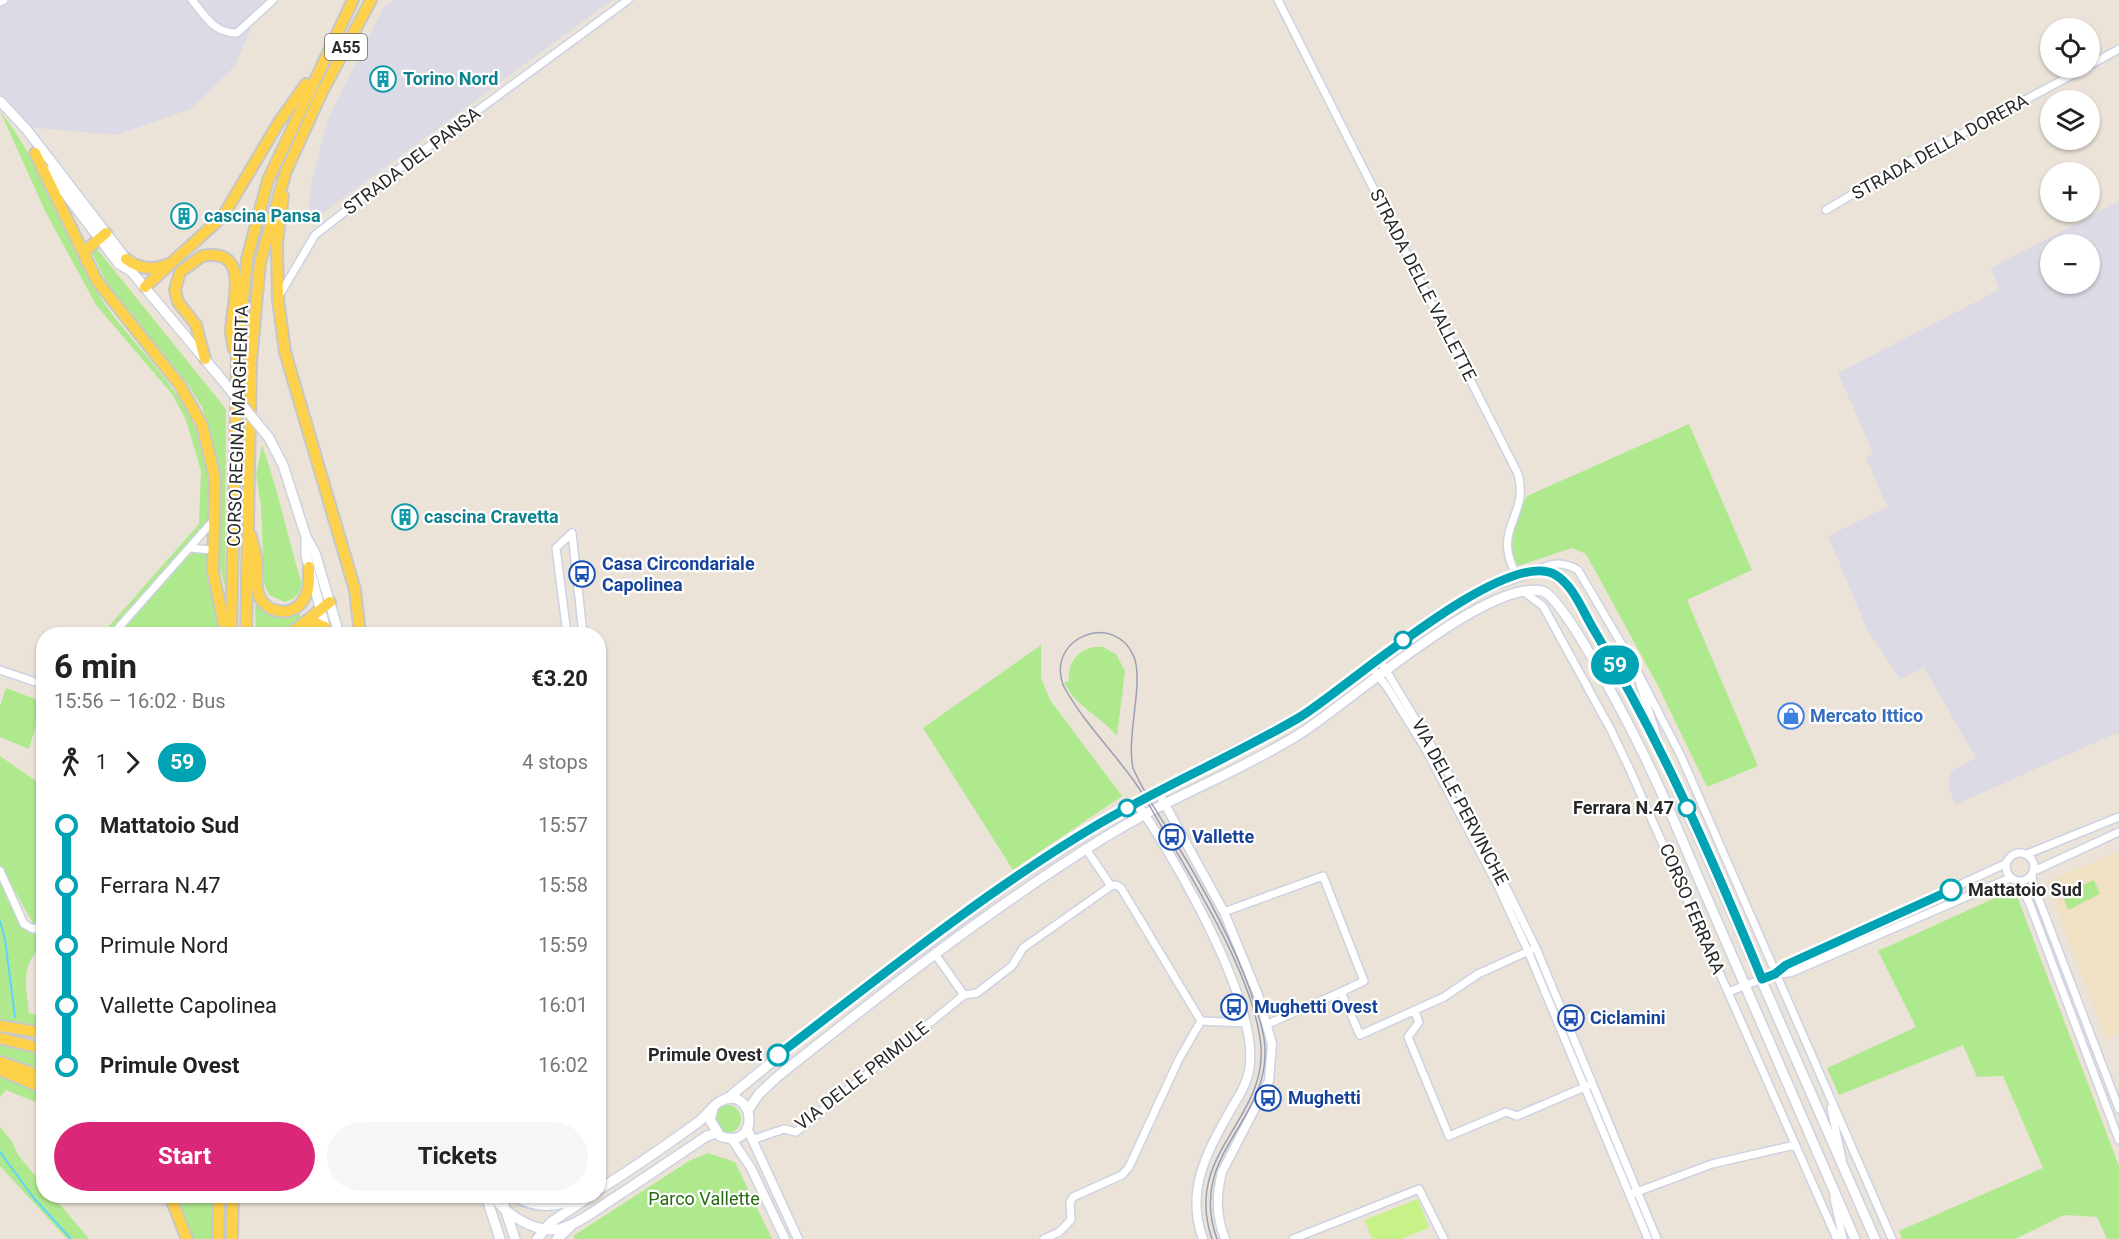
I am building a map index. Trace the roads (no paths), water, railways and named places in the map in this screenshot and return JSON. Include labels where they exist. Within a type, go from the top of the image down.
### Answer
[{"type":"main road","name":"A55","points":[[322,62],[353,0]]},
{"type":"main road","name":"CORSO REGINA MARGHERITA","points":[[246,627],[247,520],[255,299],[270,223],[286,171],[321,94],[371,0]]},
{"type":"main road","name":"CORSO REGINA MARGHERITA","points":[[231,627],[237,358],[247,259],[268,180],[322,62]]},
{"type":"main road","points":[[145,287],[223,216],[279,122],[322,62]]},
{"type":"main road","points":[[0,101],[18,123],[35,153],[86,261],[106,295],[179,384],[195,410],[208,442],[216,477],[213,572],[225,627]]},
{"type":"main road","points":[[18,123],[27,130],[103,236],[119,264],[131,271],[145,287],[269,438],[288,481],[306,537],[309,567],[308,590],[300,604],[284,612],[267,606],[258,592],[257,561],[247,520]]},
{"type":"main road","points":[[35,153],[103,236],[126,259],[133,264],[149,268],[163,267],[177,260]]},
{"type":"main road","points":[[286,171],[277,242],[278,299],[285,352],[355,590],[359,627]]},
{"type":"main road","points":[[86,261],[85,251],[103,236]]},
{"type":"main road","points":[[205,359],[202,340],[196,325],[178,302],[175,290],[180,272],[197,258],[207,255],[226,260],[236,274],[231,333],[237,358]]},
{"type":"main road","points":[[126,259],[131,271]]},
{"type":"main road","points":[[306,537],[315,552],[337,627]]},
{"type":"main road","points":[[309,567],[325,627]]},
{"type":"main road","points":[[606,1185],[700,1121],[777,1056],[927,942],[1089,830],[1157,790],[1303,715],[1436,616],[1466,599],[1517,576],[1535,571]]},
{"type":"main road","name":"CORSO FERRARA","points":[[1535,571],[1550,572],[1569,588],[1629,689],[1663,756],[1875,1239]]},
{"type":"main road","name":"CORSO FERRARA","points":[[1524,592],[1542,591],[1551,596],[1587,651],[1652,771],[1855,1239]]},
{"type":"main road","points":[[748,1110],[759,1094],[777,1077],[935,954],[1086,849],[1162,803],[1294,738],[1457,621],[1500,598],[1524,592]]},
{"type":"main road","points":[[299,627],[330,602]]},
{"type":"main road","points":[[302,625],[313,622],[320,627]]},
{"type":"main road","points":[[927,942],[935,954]]},
{"type":"main road","points":[[0,1026],[36,1032]]},
{"type":"main road","points":[[0,1038],[36,1047]]},
{"type":"main road","points":[[0,1062],[36,1074]]},
{"type":"main road","points":[[0,1070],[36,1085]]},
{"type":"main road","points":[[606,1202],[707,1136],[717,1133],[731,1138],[739,1136],[747,1128],[750,1120],[748,1110],[741,1102],[728,1098]]},
{"type":"main road","points":[[713,1108],[710,1120],[717,1133]]},
{"type":"main road","points":[[173,1203],[187,1239]]},
{"type":"main road","points":[[218,1239],[219,1203]]},
{"type":"main road","points":[[232,1239],[233,1203]]},
{"type":"main road","points":[[488,1203],[500,1239]]},
{"type":"main road","points":[[499,1203],[507,1213],[519,1221],[545,1228],[559,1228],[576,1222]]},
{"type":"main road","points":[[503,1203],[515,1239]]},
{"type":"main road","points":[[528,1203],[546,1207],[567,1203]]},
{"type":"main road","points":[[537,1239],[545,1228],[579,1203]]},
{"type":"main road","points":[[557,1239],[576,1222],[605,1203]]},
{"type":"street","points":[[0,2],[4,0]]},
{"type":"street","points":[[192,0],[214,27],[226,33],[237,33],[273,0]]},
{"type":"street","name":"STRADA DEL PANSA","points":[[278,299],[315,235],[413,158],[628,0]]},
{"type":"street","name":"STRADA DELLE VALLETTE","points":[[1278,0],[1518,474],[1522,490],[1505,545],[1507,556],[1517,576]]},
{"type":"street","points":[[2100,59],[2119,49]]},
{"type":"street","name":"STRADA DELLA DORERA","points":[[1826,210],[1890,172],[2066,78]]},
{"type":"street","name":"CORSO REGINA MARGHERITA","points":[[119,627],[213,521]]},
{"type":"street","points":[[566,627],[556,548],[572,533],[582,627]]},
{"type":"street","name":"CORSO REGINA MARGHERITA","points":[[190,548],[212,550]]},
{"type":"street","name":"CORSO FERRARA","points":[[1535,571],[1557,563],[1567,564],[1578,570],[1634,665],[1681,756],[1892,1239]]},
{"type":"street","name":"CORSO FERRARA","points":[[1524,592],[1543,606],[1611,730],[1837,1239]]},
{"type":"street","name":"VIA DELLE PERVINCHE","points":[[1379,659],[1384,673],[1532,949],[1592,1084],[1646,1223],[1657,1239]]},
{"type":"street","name":"VIA DELLE PERVINCHE","points":[[1370,665],[1384,673]]},
{"type":"street","name":"CORSO FERRARA","points":[[1634,665],[1663,756]]},
{"type":"street","points":[[0,670],[36,682]]},
{"type":"street","points":[[1157,790],[1162,803],[1224,912],[1246,963],[1268,1024],[1272,1053],[1269,1081],[1222,1172],[1219,1184],[1217,1213],[1225,1239]]},
{"type":"street","points":[[1136,802],[1205,922],[1226,968],[1246,1023],[1251,1045],[1249,1074],[1210,1146],[1198,1178],[1197,1216],[1203,1239]]},
{"type":"street","points":[[1775,974],[1786,965],[2006,864],[2014,854],[2026,854],[2119,817]]},
{"type":"street","points":[[1728,992],[1775,974],[1790,973],[2014,880],[2026,880],[2033,873],[2119,832]]},
{"type":"street","points":[[1086,849],[1111,886],[1121,888],[1201,1021]]},
{"type":"street","points":[[2026,854],[2033,861],[2033,884],[2119,1109]]},
{"type":"street","points":[[2006,864],[2006,872],[2029,903],[2119,1140]]},
{"type":"street","points":[[0,871],[24,924],[33,929],[36,928]]},
{"type":"street","points":[[1224,912],[1323,876],[1364,981],[1268,1024]]},
{"type":"street","name":"VIA DELLE PRIMULE","points":[[752,1140],[784,1129],[796,1132],[964,995],[977,993],[1012,966],[1023,948],[1111,886]]},
{"type":"street","points":[[1341,992],[1360,1035],[1444,997],[1478,974],[1532,949]]},
{"type":"street","name":"VIA DELLE PERVINCHE","points":[[1532,949],[1584,1087],[1634,1193]]},
{"type":"street","points":[[935,954],[964,995]]},
{"type":"street","points":[[1413,1010],[1419,1022],[1408,1037],[1449,1136],[1506,1112],[1516,1116],[1592,1084]]},
{"type":"street","points":[[1201,1021],[1246,1023]]},
{"type":"street","points":[[1044,1239],[1059,1232],[1071,1220],[1070,1202],[1073,1197],[1122,1175],[1129,1167],[1179,1059],[1201,1021]]},
{"type":"street","name":"CORSO FERRARA","points":[[1829,1096],[1844,1167]]},
{"type":"street","points":[[747,1128],[798,1239]]},
{"type":"street","points":[[731,1138],[751,1168],[785,1239]]},
{"type":"street","points":[[1634,1193],[1712,1164],[1795,1145]]},
{"type":"street","name":"CORSO FERRARA","points":[[1832,1186],[1843,1239]]},
{"type":"street","points":[[1293,1239],[1419,1189],[1444,1239]]},
{"type":"street","name":"VIA DELLE PERVINCHE","points":[[1646,1223],[1648,1239]]},
{"type":"waterway","points":[[0,921],[5,939],[15,1017]]},
{"type":"waterway","points":[[0,1152],[36,1200]]},
{"type":"waterway","points":[[38,1203],[71,1239]]},
{"type":"tram line","points":[[1212,1239],[1206,1209],[1208,1184],[1216,1160],[1251,1096],[1259,1073],[1261,1047],[1257,1022],[1238,968],[1196,885],[1139,788],[1087,722],[1063,685],[1060,668],[1064,653],[1073,642],[1085,635],[1099,633],[1113,635],[1125,643],[1134,657],[1137,681],[1131,755],[1133,768],[1226,933],[1243,971],[1262,1028],[1265,1043],[1262,1076],[1254,1099],[1230,1141],[1212,1185],[1211,1210],[1217,1239]]},
{"type":"place","name":"Torino Nord","points":[[383,79]]},
{"type":"place","name":"cascina Pansa","points":[[184,216]]},
{"type":"place","name":"cascina Cravetta","points":[[405,517]]},
{"type":"place","name":"Casa Circondariale Capolinea","points":[[582,574]]},
{"type":"place","name":"Mercato Ittico","points":[[1791,716]]},
{"type":"place","name":"Ferrara N.47","points":[[1687,808]]},
{"type":"place","name":"Vallette","points":[[1172,837]]},
{"type":"place","name":"Mattatoio Sud","points":[[1951,890]]},
{"type":"place","name":"Mughetti Ovest","points":[[1234,1007]]},
{"type":"place","name":"Ciclamini","points":[[1571,1018]]},
{"type":"place","name":"Primule Ovest","points":[[778,1055]]},
{"type":"place","name":"Mughetti","points":[[1268,1098]]},
{"type":"park label","name":"Parco Vallette","points":[[704,1199]]}]
